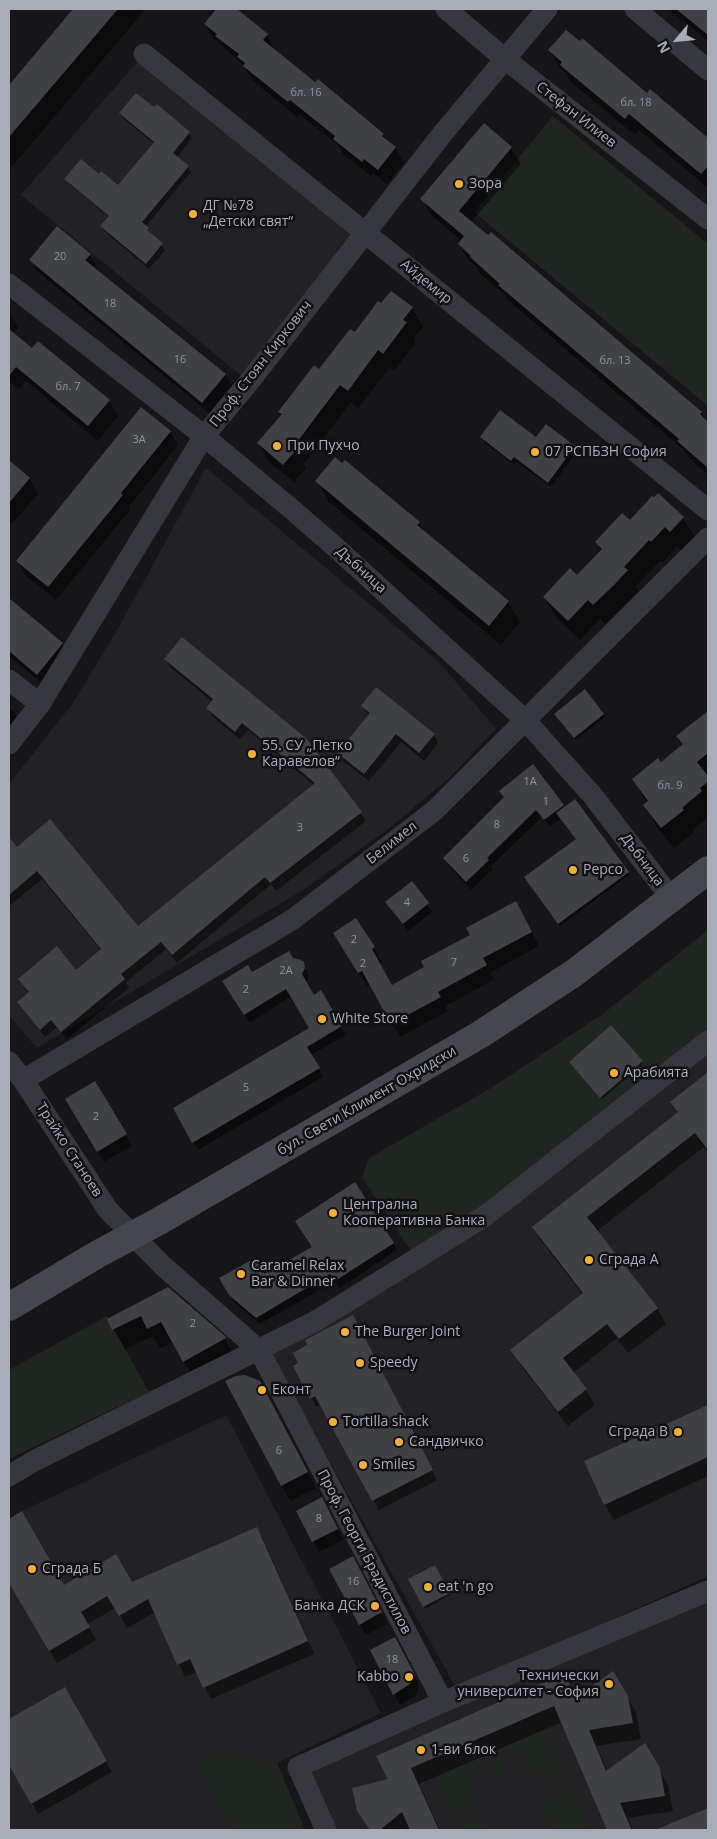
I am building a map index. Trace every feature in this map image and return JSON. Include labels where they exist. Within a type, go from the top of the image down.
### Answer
[{"type":"main road","name":"бул. Свети Климент Охридски","points":[[9,1307],[482,1034],[574,973],[708,870]]},
{"type":"street","name":"Стефан Илиев","points":[[446,9],[505,59],[708,219]]},
{"type":"street","name":"Проф. Стоян Киркович","points":[[9,744],[40,704],[204,436],[249,382],[443,133],[547,9]]},
{"type":"street","points":[[635,9],[708,70]]},
{"type":"street","name":"Айдемир","points":[[144,54],[708,510]]},
{"type":"street","name":"Дъбница","points":[[9,284],[204,436],[333,545],[525,720],[593,796],[672,899]]},
{"type":"street","name":"Белимел","points":[[23,1080],[292,920],[434,811],[708,538]]},
{"type":"street","points":[[9,680],[40,704]]},
{"type":"street","points":[[9,1476],[42,1457],[314,1322],[485,1216],[708,1042]]},
{"type":"street","name":"Трайко Станоев","points":[[9,1062],[23,1080],[108,1210],[133,1235]]},
{"type":"street","name":"Проф. Георги Брадистилов","points":[[133,1235],[163,1266],[259,1350],[443,1702]]},
{"type":"street","points":[[326,1830],[298,1766],[443,1702],[708,1591]]},
{"type":"shaded area","name":"ДГ №78 „Детски свят“","points":[[144,54],[365,232],[249,382],[21,195]]},
{"type":"shaded area","points":[[553,116],[708,244],[708,406],[474,212]]},
{"type":"shaded area","name":"55. СУ „Петко Каравелов“","points":[[206,468],[439,662],[496,729],[448,779],[387,830],[305,889],[37,1048],[9,1016],[9,784],[73,703],[116,632]]},
{"type":"shaded area","points":[[708,930],[708,1041],[416,1259],[362,1177],[369,1158],[491,1088],[604,1013]]},
{"type":"shaded area","points":[[708,1052],[708,1576],[457,1690],[269,1353]]},
{"type":"shaded area","points":[[107,1316],[149,1392],[9,1459],[9,1370]]},
{"type":"shaded area","points":[[226,1415],[381,1713],[277,1763],[305,1830],[9,1830],[9,1519],[22,1511]]},
{"type":"shaded area","name":"Технически университет - София","points":[[708,1599],[708,1830],[337,1830],[310,1769]]},
{"type":"shaded area","points":[[542,1725],[563,1772],[542,1781],[540,1777],[526,1771],[520,1755],[506,1749],[503,1742]]},
{"type":"shaded area","points":[[488,1746],[494,1750],[506,1775],[500,1773],[497,1779],[487,1755]]},
{"type":"shaded area","points":[[215,1752],[277,1763],[305,1830],[235,1830],[195,1765]]},
{"type":"shaded area","points":[[471,1755],[476,1765],[470,1776],[477,1792],[472,1806],[473,1810],[453,1819],[432,1772]]},
{"type":"shaded area","points":[[567,1781],[589,1830],[546,1830],[550,1824],[543,1808],[548,1794],[547,1790]]},
{"type":"shaded area","points":[[477,1818],[478,1822],[494,1830],[457,1830],[456,1827]]},
{"type":"building","points":[[73,9],[118,9],[9,137],[9,85]]},
{"type":"building","points":[[216,9],[237,9],[268,34],[263,40],[315,82],[318,79],[384,134],[382,136],[396,147],[378,170],[364,159],[362,162],[333,139],[335,136],[243,66],[245,63],[237,57],[239,54],[215,36],[217,34],[204,24]]},
{"type":"building","points":[[676,9],[708,9],[708,35]]},
{"type":"building","points":[[566,30],[580,41],[582,38],[647,93],[650,89],[708,138],[708,166],[701,174],[629,114],[625,119],[560,65],[562,62],[548,50]]},
{"type":"building","points":[[136,93],[154,107],[157,104],[190,132],[173,153],[189,166],[142,222],[149,228],[147,230],[163,243],[146,264],[100,226],[109,216],[64,179],[81,159],[99,174],[101,171],[118,185],[154,142],[119,113]]},
{"type":"building","points":[[484,123],[512,147],[459,211],[488,235],[491,232],[702,412],[700,414],[708,422],[708,468],[677,441],[679,439],[498,285],[500,284],[458,244],[464,236],[420,199]]},
{"type":"building","points":[[57,226],[91,254],[85,260],[226,374],[202,403],[29,260]]},
{"type":"building","points":[[391,291],[413,307],[403,320],[407,322],[383,354],[378,350],[348,391],[340,385],[294,446],[297,449],[283,465],[257,443],[282,414],[278,412],[314,365],[319,369],[350,329],[355,332],[378,301],[381,303]]},
{"type":"building","points":[[9,329],[32,348],[38,341],[110,400],[88,426],[16,367],[9,376]]},
{"type":"building","points":[[141,407],[171,431],[121,493],[123,495],[48,587],[16,561]]},
{"type":"building","name":"07 РСПБЗН София","points":[[500,410],[536,437],[546,424],[575,446],[548,483],[514,457],[511,461],[480,437]]},
{"type":"building","points":[[335,457],[342,463],[345,460],[420,522],[417,525],[509,601],[489,626],[315,481]]},
{"type":"building","points":[[9,460],[30,478],[9,503]]},
{"type":"building","points":[[658,493],[684,517],[670,532],[665,527],[651,542],[649,540],[624,567],[628,570],[614,585],[593,605],[588,600],[568,621],[543,597],[570,568],[577,575],[602,549],[595,542],[622,513],[630,520],[652,496],[654,497]]},
{"type":"building","points":[[9,598],[63,643],[37,675],[9,651]]},
{"type":"building","points":[[182,637],[306,738],[362,812],[270,883],[265,877],[172,955],[161,942],[121,974],[125,979],[61,1032],[51,1020],[40,1030],[17,1002],[29,992],[18,979],[57,946],[76,970],[101,949],[37,871],[9,895],[9,837],[17,847],[50,819],[138,926],[315,783],[242,723],[235,732],[206,708],[213,699],[164,659]]},
{"type":"building","points":[[376,687],[435,734],[419,753],[396,734],[364,774],[337,753],[370,713],[361,706]]},
{"type":"building","points":[[585,689],[604,714],[574,738],[554,714]]},
{"type":"building","points":[[708,711],[708,753],[697,762],[708,776],[708,782],[700,788],[702,791],[682,808],[684,810],[661,828],[643,805],[648,801],[632,779],[658,758],[661,762],[683,744],[676,736]]},
{"type":"building","points":[[533,764],[564,805],[544,820],[536,810],[487,858],[489,860],[466,882],[443,858],[504,797],[499,791]]},
{"type":"building","points":[[575,799],[629,872],[558,924],[524,877],[576,839],[556,813]]},
{"type":"building","points":[[412,881],[429,903],[403,924],[385,902]]},
{"type":"building","points":[[516,901],[532,932],[483,958],[487,965],[438,992],[441,997],[391,1024],[362,971],[358,973],[333,933],[356,918],[375,947],[372,949],[392,985],[424,967],[421,961],[470,935],[466,928]]},
{"type":"building","points":[[289,951],[293,958],[304,962],[305,968],[302,974],[314,995],[321,990],[342,1026],[307,1047],[320,1068],[192,1143],[173,1108],[309,1028],[286,989],[244,1015],[222,981],[248,965],[252,972]]},
{"type":"building","points":[[611,1025],[643,1061],[600,1098],[569,1062]]},
{"type":"building","name":"Сграда А","points":[[708,1072],[708,1150],[695,1133],[587,1217],[658,1308],[619,1339],[607,1324],[563,1358],[587,1389],[558,1412],[510,1350],[583,1293],[532,1227],[678,1112],[670,1102]]},
{"type":"building","points":[[95,1081],[127,1134],[97,1152],[65,1099]]},
{"type":"building","points":[[355,1182],[394,1243],[335,1281],[330,1274],[256,1318],[229,1295],[219,1278],[255,1258],[264,1274],[312,1247],[295,1221]]},
{"type":"building","points":[[168,1287],[226,1338],[183,1362],[161,1322],[147,1329],[141,1316],[112,1330],[107,1319]]},
{"type":"building","points":[[353,1315],[433,1470],[372,1501],[315,1396],[310,1399],[293,1366],[298,1363],[293,1353],[307,1345],[305,1340]]},
{"type":"building","points":[[245,1375],[260,1381],[308,1472],[281,1486],[225,1381],[236,1376]]},
{"type":"building","name":"Сграда В","points":[[708,1405],[708,1457],[604,1505],[584,1461]]},
{"type":"building","points":[[322,1497],[338,1529],[312,1542],[296,1511]]},
{"type":"building","points":[[22,1511],[64,1585],[116,1554],[132,1582],[257,1527],[308,1641],[203,1688],[190,1659],[177,1665],[148,1599],[119,1616],[107,1596],[81,1612],[90,1627],[49,1651],[9,1583],[9,1519]]},
{"type":"building","points":[[353,1556],[382,1612],[359,1625],[329,1569]]},
{"type":"building","points":[[435,1565],[450,1593],[423,1607],[408,1579]]},
{"type":"building","points":[[395,1637],[414,1673],[410,1684],[393,1695],[370,1650]]},
{"type":"building","name":"1-ви блок","points":[[613,1671],[628,1696],[633,1723],[589,1730],[606,1771],[645,1743],[660,1768],[665,1796],[620,1803],[632,1830],[607,1830],[554,1706],[411,1768],[439,1830],[410,1830],[402,1812],[380,1830],[370,1830],[357,1811],[352,1788],[388,1779],[376,1756],[565,1673],[575,1698]]},
{"type":"building","points":[[65,1687],[107,1761],[31,1804],[9,1765],[9,1719]]},
{"type":"building","points":[[708,1808],[708,1830],[655,1830]]},
{"type":"place","name":"Зора","points":[[459,184]]},
{"type":"place","name":"ДГ №78 „Детски свят“","points":[[193,214]]},
{"type":"place","name":"При Пухчо","points":[[277,446]]},
{"type":"place","name":"07 РСПБЗН София","points":[[535,452]]},
{"type":"place","name":"55. СУ „Петко Каравелов“","points":[[252,754]]},
{"type":"place","name":"Pepco","points":[[573,870]]},
{"type":"place","name":"White Store","points":[[322,1019]]},
{"type":"place","name":"Арабията","points":[[614,1073]]},
{"type":"place","name":"Централна Кооперативна Банка","points":[[333,1213]]},
{"type":"place","name":"Сграда А","points":[[589,1260]]},
{"type":"place","name":"Caramel Relax Bar & Dinner","points":[[241,1274]]},
{"type":"place","name":"The Burger Joint","points":[[345,1332]]},
{"type":"place","name":"Speedy","points":[[360,1363]]},
{"type":"place","name":"Еконт","points":[[262,1390]]},
{"type":"place","name":"Tortilla shack","points":[[333,1422]]},
{"type":"place","name":"Сграда В","points":[[678,1432]]},
{"type":"place","name":"Сандвичко","points":[[399,1442]]},
{"type":"place","name":"Smiles","points":[[363,1465]]},
{"type":"place","name":"Сграда Б","points":[[32,1569]]},
{"type":"place","name":"eat 'n go","points":[[428,1587]]},
{"type":"place","name":"Банка ДСК","points":[[375,1606]]},
{"type":"place","name":"Kabbo","points":[[409,1677]]},
{"type":"place","name":"Технически университет - София","points":[[609,1684]]},
{"type":"place","name":"1-ви блок","points":[[421,1750]]}]
